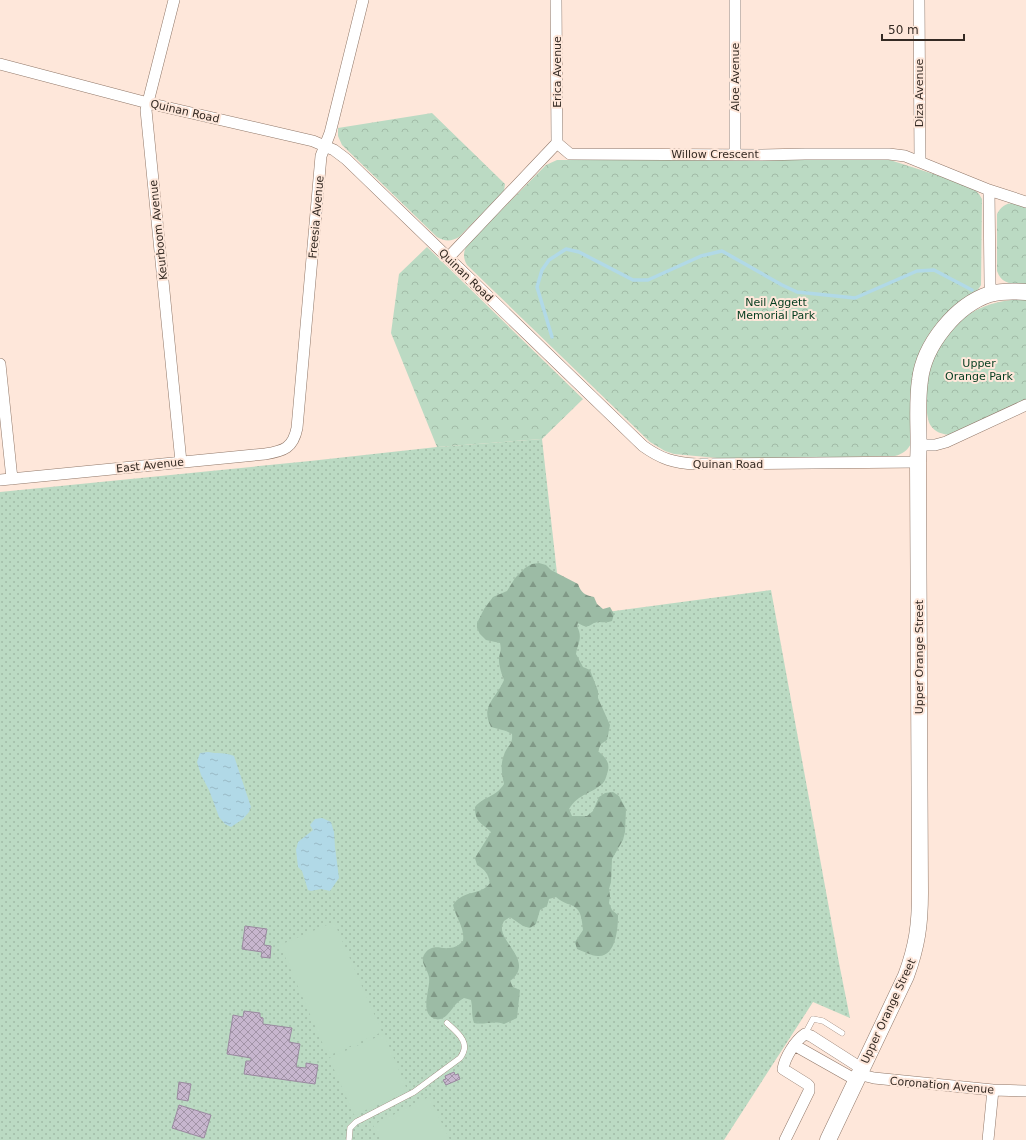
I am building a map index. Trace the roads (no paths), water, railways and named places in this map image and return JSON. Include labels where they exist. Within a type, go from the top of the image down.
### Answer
[{"type":"street","name":"Keurboom Avenue","points":[[174,0],[146,110],[181,462]]},
{"type":"street","name":"Freesia Avenue","points":[[294,438],[297,428],[321,156],[330,133],[362,0]]},
{"type":"street","name":"Erica Avenue","points":[[556,0],[557,143]]},
{"type":"street","name":"Aloe Avenue","points":[[735,0],[735,154]]},
{"type":"street","name":"Diza Avenue","points":[[919,0],[920,162]]},
{"type":"street","name":"Quinan Road","points":[[0,64],[148,103],[313,141],[334,150],[346,159],[643,446],[662,458],[680,463],[696,464],[918,462]]},
{"type":"street","name":"Willow Crescent","points":[[557,143],[570,154],[889,154],[904,156],[989,190],[1026,202]]},
{"type":"street","points":[[448,258],[557,143]]},
{"type":"street","points":[[989,190],[991,294]]},
{"type":"street","name":"Upper Orange Street","points":[[828,1140],[858,1074],[906,976],[918,936],[920,893],[919,382],[924,361],[939,333],[956,316],[976,300],[991,294],[1026,292]]},
{"type":"street","points":[[0,364],[12,479]]},
{"type":"street","points":[[919,445],[935,445],[946,442],[1026,405]]},
{"type":"street","name":"East Avenue","points":[[0,480],[277,452],[289,446],[294,438]]},
{"type":"street","points":[[785,1140],[809,1091],[809,1086],[807,1084],[783,1069],[784,1064],[799,1038],[805,1034],[811,1036],[830,1048],[858,1074]]},
{"type":"street","points":[[794,1045],[823,1061],[858,1074]]},
{"type":"street","name":"Coronation Avenue","points":[[858,1074],[874,1078],[993,1090],[1026,1091]]},
{"type":"street","points":[[988,1140],[993,1090]]},
{"type":"lane","points":[[805,1034],[813,1019],[823,1021],[842,1033]]},
{"type":"lane","points":[[349,1140],[350,1128],[356,1122],[414,1092],[460,1058],[465,1049],[463,1041],[460,1035],[447,1023]]},
{"type":"lane","points":[[823,1061],[830,1048]]},
{"type":"water","points":[[208,752],[234,756],[251,807],[243,819],[231,827],[225,824],[219,817],[197,762],[200,753]]},
{"type":"water","points":[[322,818],[331,822],[334,832],[339,878],[330,891],[321,889],[311,891],[308,890],[302,871],[298,867],[296,850],[298,842],[313,830],[310,825],[315,819]]},
{"type":"waterway","points":[[552,337],[537,287],[542,270],[549,260],[566,249],[579,252],[633,280],[648,280],[701,256],[722,251],[797,292],[855,298],[917,271],[934,270],[972,290]]},
{"type":"park label","name":"Neil Aggett Memorial Park","points":[[776,308]]},
{"type":"park label","name":"Upper Orange Park","points":[[979,369]]}]
